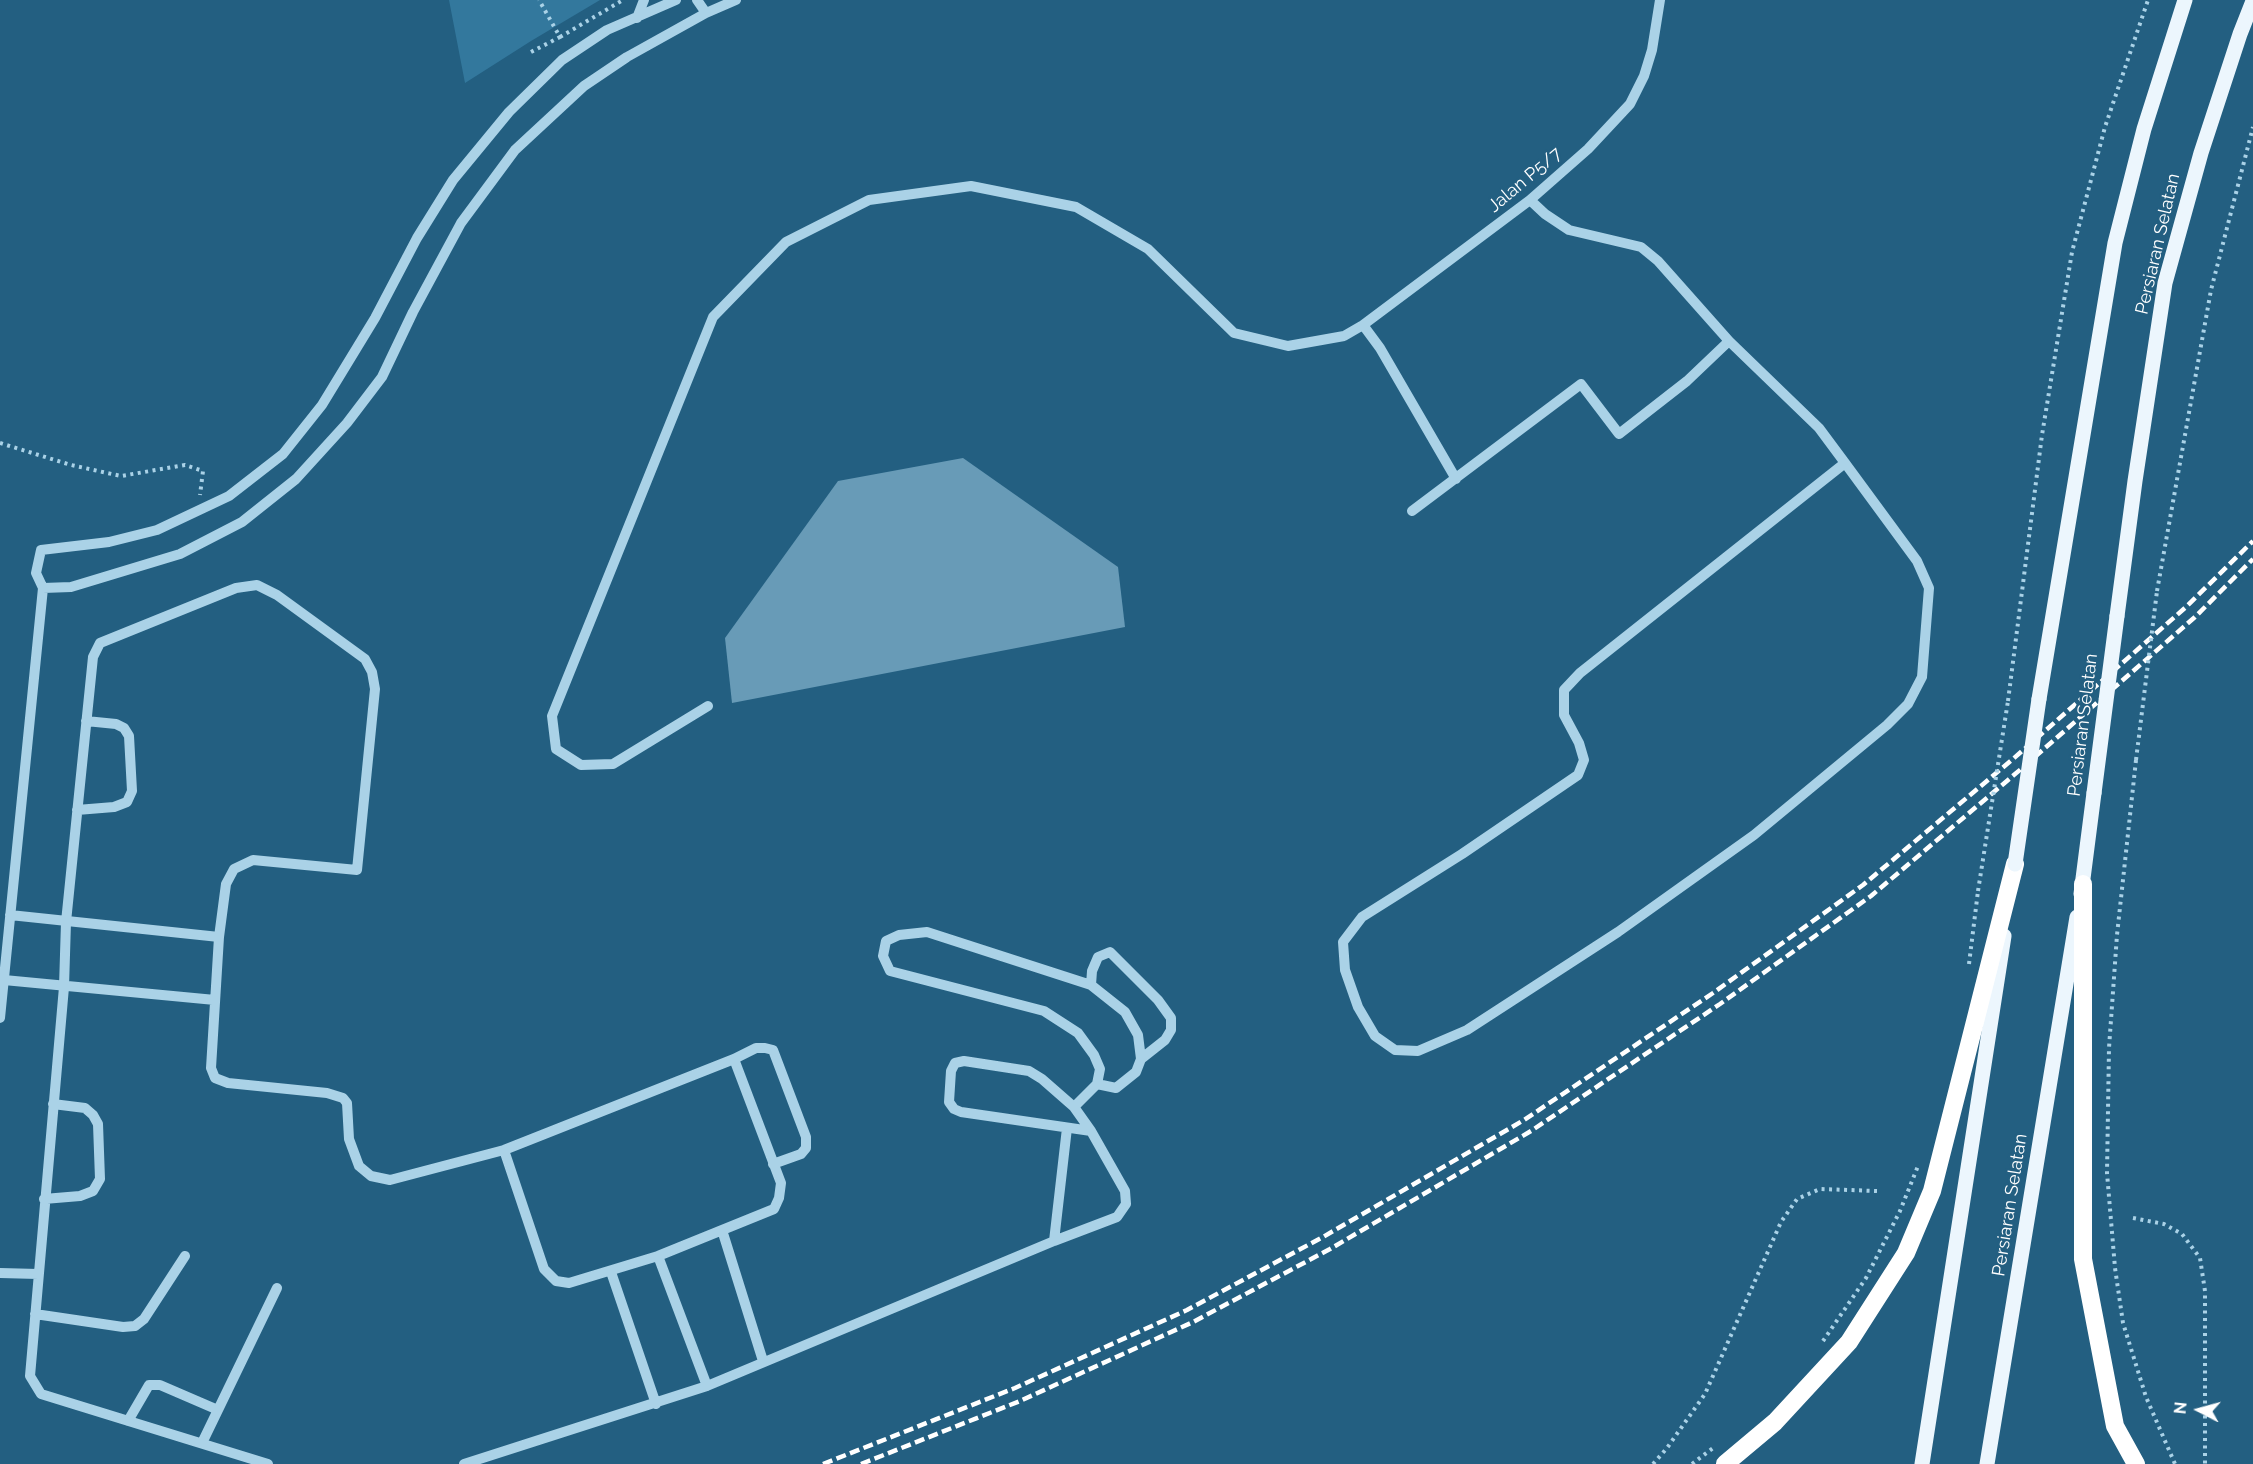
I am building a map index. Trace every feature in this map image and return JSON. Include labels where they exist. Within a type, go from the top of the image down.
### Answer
[{"type":"highway","points":[[1725,1464],[1775,1422],[1849,1342],[1906,1253],[1932,1191],[2015,864]]},
{"type":"highway","points":[[2083,884],[2083,1259],[2115,1425],[2136,1464]]},
{"type":"main road","points":[[1922,1464],[2039,699],[2115,243],[2144,129],[2185,0]]},
{"type":"main road","name":"Persiaran Selatan","points":[[1987,1464],[2083,884],[2135,481],[2166,283],[2201,153],[2253,1]]},
{"type":"street","points":[[637,18],[644,0]]},
{"type":"street","points":[[0,1018],[43,588],[36,573],[41,550],[119,539],[157,530],[229,496],[283,454],[322,405],[375,318],[417,238],[453,180],[509,112],[562,60],[607,30],[676,0]]},
{"type":"street","points":[[698,0],[706,13]]},
{"type":"street","points":[[43,588],[71,586],[180,554],[242,522],[296,479],[347,423],[382,377],[413,312],[461,223],[515,150],[584,86],[627,57],[706,13],[736,0]]},
{"type":"street","name":"Jalan P5/7","points":[[708,706],[613,764],[581,765],[556,748],[552,716],[713,317],[786,242],[869,200],[971,186],[1076,207],[1148,249],[1234,333],[1288,346],[1344,336],[1363,325],[1530,200],[1588,149],[1630,104],[1644,76],[1652,50],[1660,0]]},
{"type":"street","points":[[1530,200],[1545,214],[1569,230],[1641,247],[1658,261],[1730,341],[1819,428],[1845,463],[1917,561],[1929,588],[1922,677],[1908,704],[1887,726],[1754,835],[1618,932],[1467,1030],[1418,1051],[1395,1050],[1375,1036],[1358,1007],[1345,970],[1343,942],[1362,917],[1462,854],[1578,775],[1584,760],[1580,743],[1564,715],[1564,690],[1580,673],[1845,463]]},
{"type":"street","points":[[1363,325],[1380,348],[1456,479]]},
{"type":"street","points":[[1412,511],[1581,384],[1619,434],[1687,381],[1730,341]]},
{"type":"street","points":[[268,1464],[41,1394],[30,1376],[63,987],[66,922],[93,657],[100,643],[236,588],[257,585],[277,595],[364,659],[372,672],[375,689],[357,870],[253,860],[234,869],[226,884],[219,937],[211,1068],[215,1078],[228,1083],[327,1093],[343,1098],[347,1103],[349,1139],[359,1166],[370,1176],[390,1180],[504,1150],[735,1059],[756,1048],[773,1050],[806,1137],[806,1148],[801,1154],[774,1164]]},
{"type":"street","points":[[77,810],[114,807],[127,802],[132,791],[129,736],[124,728],[116,724],[86,721]]},
{"type":"street","points":[[10,915],[219,937]]},
{"type":"street","points":[[1074,1107],[1097,1084],[1100,1070],[1094,1055],[1078,1033],[1044,1011],[890,971],[883,956],[886,941],[899,935],[927,932],[1091,985],[1125,1012],[1138,1035],[1141,1059],[1136,1072],[1116,1088],[1097,1084]]},
{"type":"street","points":[[1091,985],[1092,971],[1098,957],[1110,952],[1158,1000],[1171,1018],[1171,1030],[1165,1040],[1141,1059]]},
{"type":"street","points":[[4,980],[215,1000]]},
{"type":"street","points":[[504,1150],[544,1269],[556,1281],[569,1283],[658,1256],[774,1209],[779,1198],[781,1184],[735,1059]]},
{"type":"street","points":[[464,1464],[707,1386],[1054,1240],[1117,1218],[1126,1204],[1125,1191],[1091,1131],[1074,1107],[1042,1079],[1029,1071],[964,1061],[955,1063],[951,1071],[950,1102],[954,1109],[961,1112],[1091,1131]]},
{"type":"street","points":[[44,1199],[80,1196],[93,1191],[100,1179],[98,1124],[93,1115],[85,1108],[53,1104]]},
{"type":"street","points":[[1054,1240],[1067,1128]]},
{"type":"street","points":[[722,1230],[763,1361]]},
{"type":"street","points":[[35,1314],[123,1328],[135,1326],[144,1319],[184,1256]]},
{"type":"street","points":[[658,1256],[707,1386]]},
{"type":"street","points":[[611,1272],[656,1404]]},
{"type":"street","points":[[0,1273],[38,1275]]},
{"type":"street","points":[[202,1443],[277,1288]]},
{"type":"street","points":[[128,1421],[149,1385],[160,1385],[218,1410]]},
{"type":"path","points":[[539,0],[560,36]]},
{"type":"path","points":[[531,52],[623,0]]},
{"type":"path","points":[[1968,974],[1978,891],[2008,701],[2042,435],[2072,252],[2105,127],[2148,0]]},
{"type":"path","points":[[2175,1464],[2146,1397],[2123,1323],[2115,1268],[2107,1173],[2109,1048],[2136,760],[2157,591],[2211,290],[2253,127]]},
{"type":"path","points":[[0,444],[70,465],[121,476],[185,465],[203,471],[199,512]]},
{"type":"path","points":[[1819,1346],[1866,1278],[1900,1211],[1920,1161]]},
{"type":"path","points":[[1653,1464],[1705,1394],[1781,1222],[1797,1199],[1820,1189],[1876,1191]]},
{"type":"path","points":[[2133,1218],[2164,1224],[2182,1234],[2200,1258],[2205,1291],[2205,1464]]},
{"type":"path","points":[[1692,1464],[1717,1445]]},
{"type":"shaded area","points":[[449,0],[600,0],[465,83]]},
{"type":"building","points":[[963,458],[1118,567],[1125,627],[732,703],[725,638],[838,481]]},
{"type":"railway","points":[[823,1464],[1015,1388],[1187,1310],[1323,1237],[1524,1120],[1713,993],[1863,885],[2013,759],[2186,607],[2253,541]]},
{"type":"railway","points":[[861,1464],[1020,1401],[1193,1322],[1330,1249],[1531,1131],[1720,1004],[1871,896],[2195,617],[2253,559]]}]
